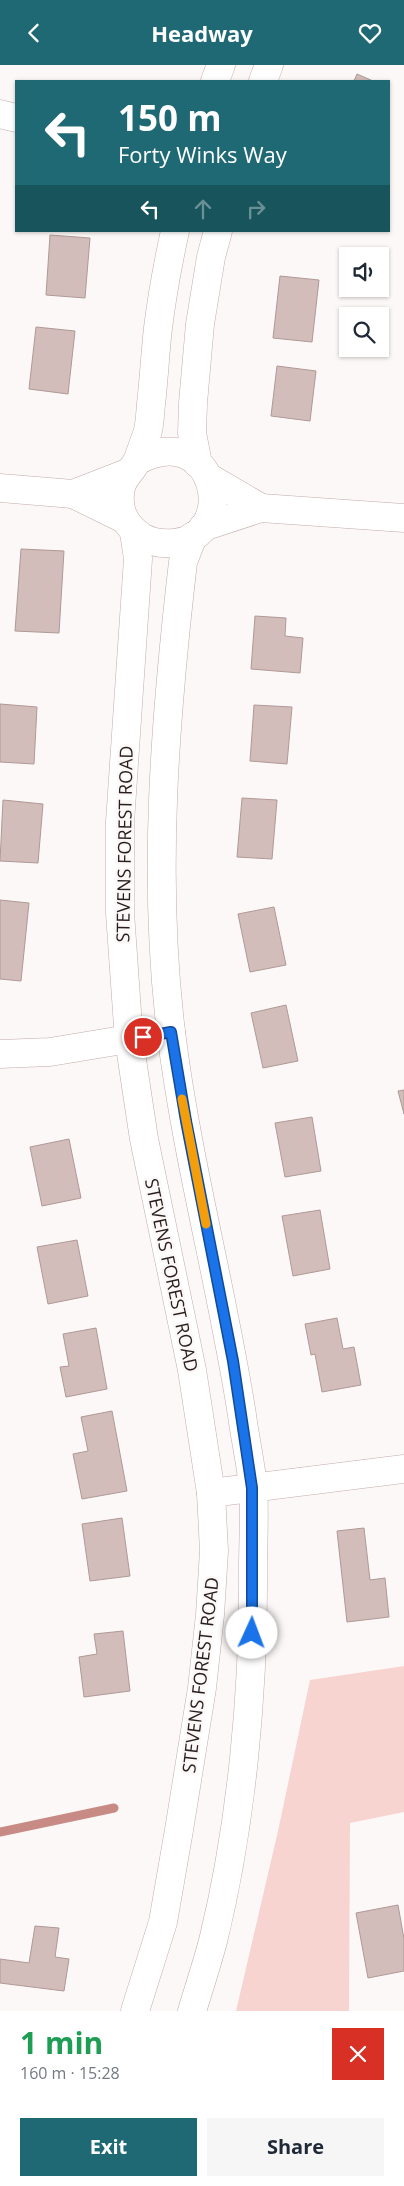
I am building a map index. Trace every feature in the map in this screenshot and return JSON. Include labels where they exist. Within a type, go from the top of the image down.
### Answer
[{"type":"street","points":[[215,80],[221,65]]},
{"type":"street","points":[[263,80],[269,65]]},
{"type":"street","points":[[0,114],[15,118]]},
{"type":"street","name":"STEVENS FOREST ROAD","points":[[135,2011],[163,1922],[202,1688],[210,1615],[214,1551],[211,1493],[192,1370],[144,1139],[128,1040],[120,913],[120,822],[138,559],[129,525],[120,504],[120,488],[132,467],[148,431],[158,328],[175,232]]},
{"type":"street","name":"STEVENS FOREST ROAD","points":[[192,2011],[213,1940],[234,1834],[249,1701],[252,1635],[252,1488],[233,1361],[186,1121],[171,1032],[161,916],[161,825],[176,617],[183,563],[198,531],[211,513],[214,498],[192,433],[200,324],[210,257],[218,232]]},
{"type":"street","points":[[73,494],[132,467],[151,453],[166,451],[181,453],[194,459],[203,470],[261,508]]},
{"type":"street","points":[[0,488],[73,494],[129,525],[147,540],[163,544],[179,543],[198,531],[261,508],[404,518]]},
{"type":"street","points":[[0,1054],[50,1052],[171,1032]]},
{"type":"street","points":[[211,1493],[404,1469]]},
{"type":"shaded area","points":[[404,1666],[404,1812],[350,1823],[349,2011],[236,2011],[278,1831],[310,1680]]},
{"type":"building","points":[[357,74],[371,80],[354,80]]},
{"type":"building","points":[[50,235],[90,238],[85,298],[46,295]]},
{"type":"building","points":[[280,276],[319,280],[312,342],[273,338]]},
{"type":"building","points":[[36,327],[75,331],[68,394],[29,389]]},
{"type":"building","points":[[277,366],[316,371],[310,421],[271,416]]},
{"type":"building","points":[[21,549],[64,551],[59,633],[15,631]]},
{"type":"building","points":[[255,616],[286,618],[285,636],[303,638],[300,673],[251,669]]},
{"type":"building","points":[[0,704],[37,707],[34,764],[0,762]]},
{"type":"building","points":[[254,705],[292,707],[287,764],[250,761]]},
{"type":"building","points":[[242,798],[277,800],[272,859],[237,857]]},
{"type":"building","points":[[3,800],[43,804],[38,863],[0,861]]},
{"type":"building","points":[[0,900],[29,903],[21,981],[0,979]]},
{"type":"building","points":[[274,907],[286,965],[250,972],[238,914]]},
{"type":"building","points":[[286,1005],[298,1061],[263,1068],[251,1013]]},
{"type":"building","points":[[404,1090],[404,1114],[398,1091]]},
{"type":"building","points":[[312,1117],[321,1171],[285,1177],[275,1123]]},
{"type":"building","points":[[69,1139],[81,1198],[42,1206],[30,1147]]},
{"type":"building","points":[[320,1210],[330,1269],[293,1276],[282,1216]]},
{"type":"building","points":[[77,1240],[88,1296],[48,1304],[37,1247]]},
{"type":"building","points":[[337,1318],[343,1349],[354,1347],[361,1385],[322,1392],[315,1354],[311,1355],[305,1324]]},
{"type":"building","points":[[96,1328],[107,1389],[66,1397],[60,1367],[69,1366],[63,1334]]},
{"type":"building","points":[[112,1411],[127,1491],[82,1499],[73,1454],[88,1451],[81,1417]]},
{"type":"building","points":[[122,1518],[130,1576],[90,1581],[82,1524]]},
{"type":"building","points":[[364,1528],[370,1580],[385,1578],[389,1617],[347,1622],[337,1531]]},
{"type":"building","points":[[123,1631],[130,1691],[84,1697],[79,1657],[97,1654],[94,1634]]},
{"type":"building","points":[[398,1905],[404,1939],[404,1971],[368,1978],[356,1913]]},
{"type":"building","points":[[35,1926],[59,1928],[55,1957],[69,1959],[64,1991],[0,1983],[0,1959],[29,1963]]},
{"type":"waterway","points":[[0,1832],[114,1808]]},
{"type":"slow traffic","points":[[182,1099],[206,1224]]},
{"type":"route","points":[[143,1037],[171,1032],[186,1121],[233,1361],[252,1488],[252,1633]]}]
